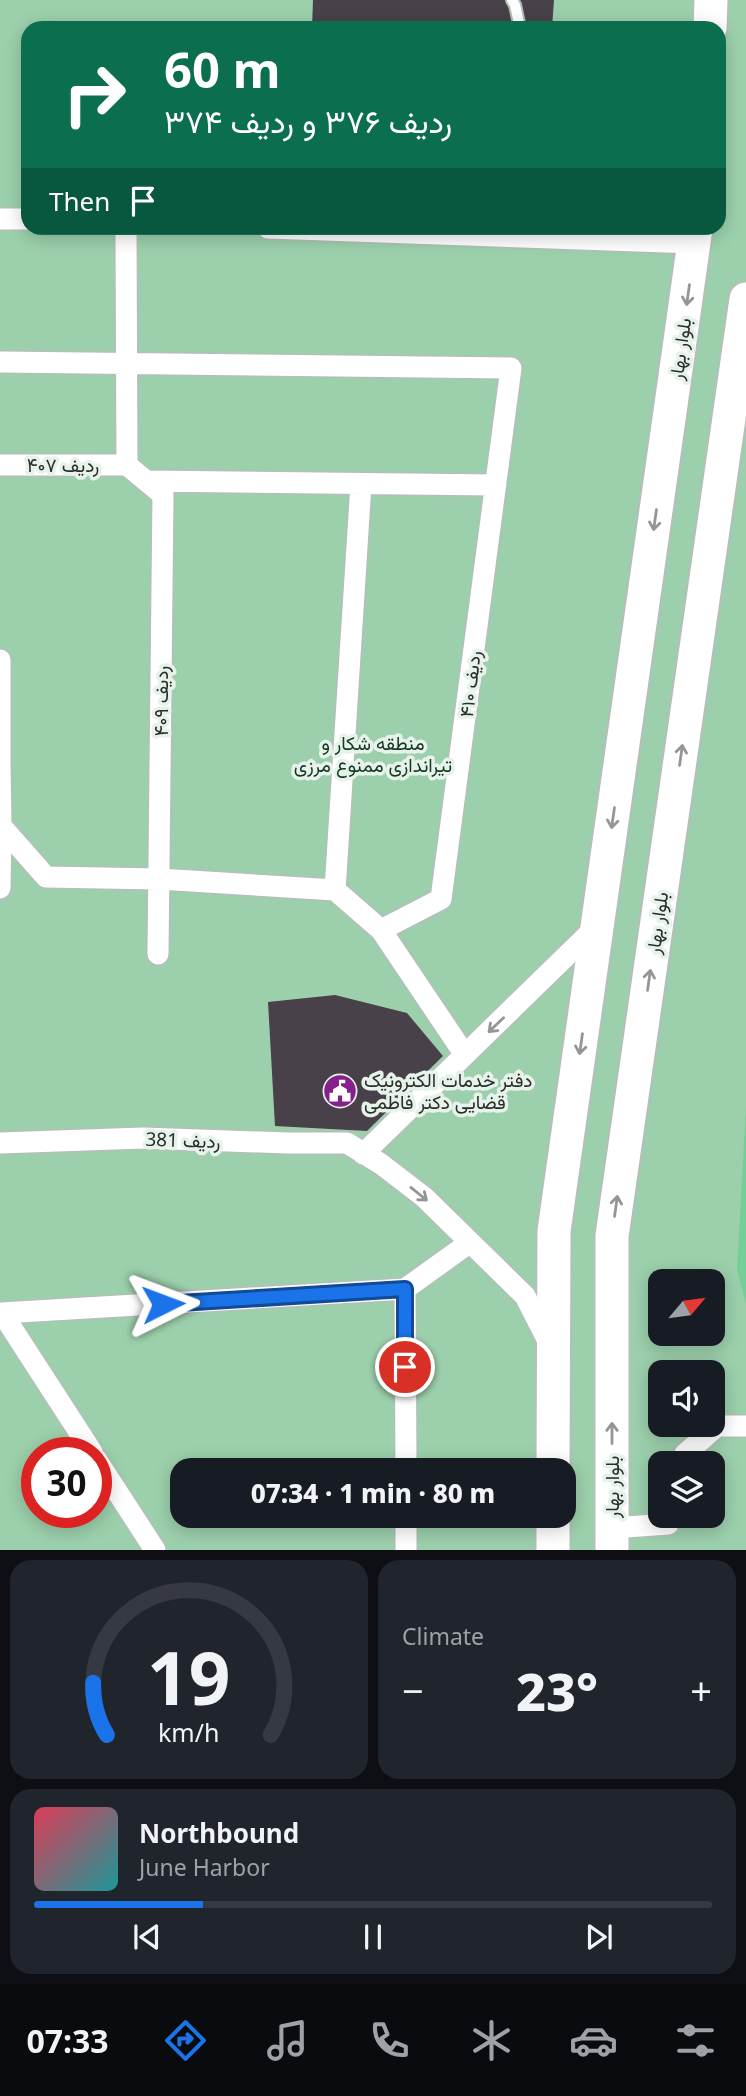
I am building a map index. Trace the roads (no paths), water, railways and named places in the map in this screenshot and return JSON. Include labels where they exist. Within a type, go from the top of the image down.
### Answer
[{"type":"main road","points":[[710,21],[711,0]]},
{"type":"main road","name":"بلوار بهار","points":[[553,1458],[554,1231],[696,235]]},
{"type":"main road","name":"بلوار بهار","points":[[612,1539],[612,1236],[746,299]]},
{"type":"main road","points":[[553,1528],[553,1550]]},
{"type":"street","points":[[0,219],[21,219]]},
{"type":"street","points":[[126,235],[127,465]]},
{"type":"street","points":[[0,362],[511,368],[496,485],[146,481]]},
{"type":"street","name":"ردیف ۴۰۷","points":[[0,465],[127,465]]},
{"type":"street","name":"ردیف ۴۰۹","points":[[127,465],[163,495],[158,954]]},
{"type":"street","points":[[335,890],[361,484]]},
{"type":"street","name":"ردیف ۴۱۰","points":[[381,930],[441,900],[496,485]]},
{"type":"street","points":[[0,660],[0,888]]},
{"type":"street","points":[[1,826],[46,877],[159,879],[335,890],[381,930],[465,1055]]},
{"type":"street","points":[[363,1154],[597,926]]},
{"type":"street","name":"ردیف 381","points":[[0,1143],[143,1138],[347,1143],[381,1164],[424,1197],[525,1296],[554,1351]]},
{"type":"street","points":[[82,1437],[2,1313],[405,1289],[469,1242]]},
{"type":"street","points":[[405,1289],[406,1458]]},
{"type":"street","points":[[688,1451],[716,1426],[746,1426]]},
{"type":"street","points":[[112,1484],[155,1550]]},
{"type":"street","points":[[406,1528],[406,1550]]},
{"type":"street","points":[[612,1539],[653,1528]]},
{"type":"lane","points":[[512,0],[518,21]]},
{"type":"place","name":"دفتر خدمات الکترونیک قضایی دکتر فاطمی","points":[[340,1091]]},
{"type":"park label","name":"منطقه شکار و تیراندازی ممنوع مرزی","points":[[373,754]]}]
